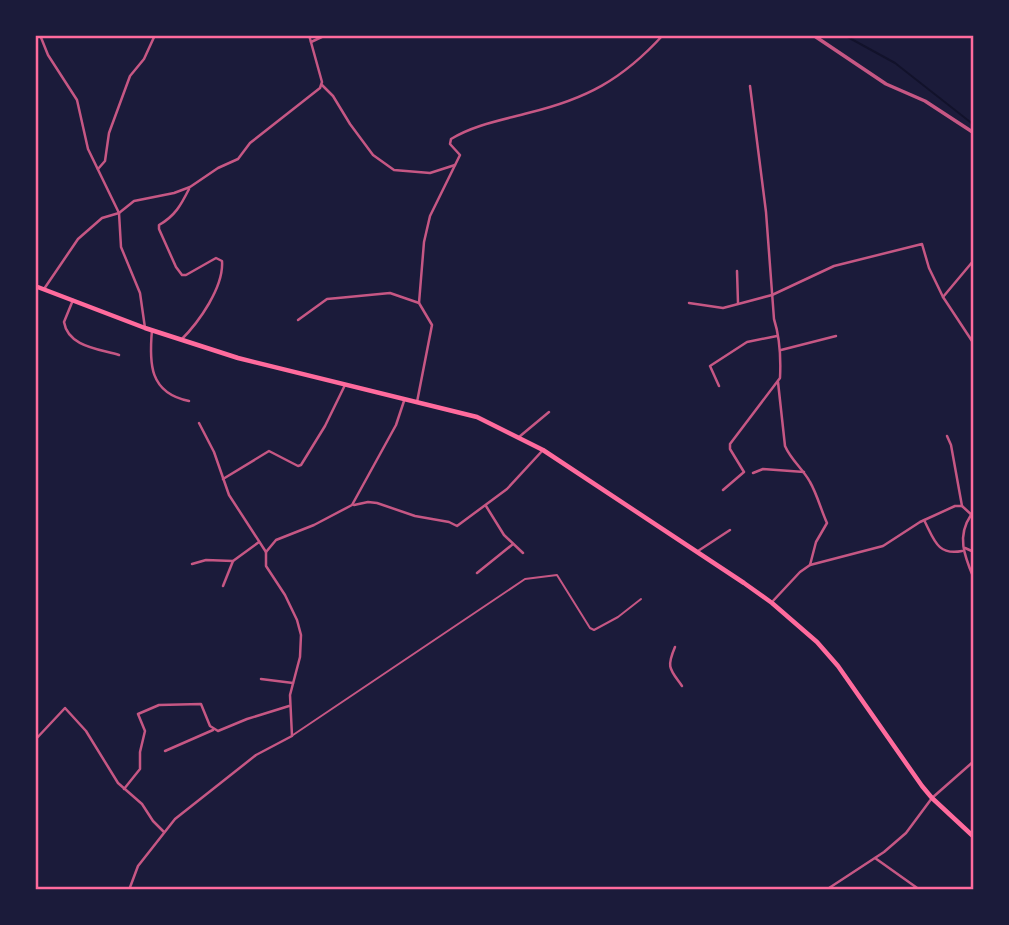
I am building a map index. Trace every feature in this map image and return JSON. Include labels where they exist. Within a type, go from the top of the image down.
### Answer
[{"type":"main road","points":[[35,286],[145,328],[238,358],[477,417],[543,450],[772,603],[812,637],[838,666],[932,798],[974,837]]},
{"type":"street","points":[[35,42],[39,35]]},
{"type":"street","points":[[39,35],[48,55],[77,100],[86,141],[118,213],[121,247],[140,293],[145,328]]},
{"type":"street","points":[[97,169],[105,161],[109,133],[130,76],[144,59],[155,35]]},
{"type":"street","points":[[309,35],[322,85],[333,96],[373,155],[394,170],[430,173],[455,165]]},
{"type":"street","points":[[311,41],[326,35]]},
{"type":"street","points":[[416,404],[432,326],[419,303],[424,242],[430,216],[460,155],[450,144],[450,139],[479,125],[537,111],[604,86],[634,63],[663,35]]},
{"type":"street","points":[[813,35],[886,84],[925,101],[974,132]]},
{"type":"street","points":[[44,289],[78,239],[102,218],[118,213],[134,201],[190,187],[218,168],[240,158],[250,142],[322,85]]},
{"type":"street","points":[[723,490],[744,472],[730,449],[730,444],[780,378],[781,350],[772,295],[766,212],[750,86]]},
{"type":"street","points":[[181,340],[199,320],[220,284],[223,268],[222,261],[216,258],[182,275],[159,229],[159,225],[171,219],[180,208],[190,187]]},
{"type":"street","points":[[689,303],[723,308],[772,295],[834,266],[922,244],[929,268],[943,297],[974,344]]},
{"type":"street","points":[[943,297],[974,260]]},
{"type":"street","points":[[737,271],[738,304]]},
{"type":"street","points":[[298,320],[327,299],[390,293],[419,303]]},
{"type":"street","points":[[73,300],[64,322],[70,335],[93,349],[119,355]]},
{"type":"street","points":[[152,330],[150,356],[156,379],[169,395],[189,401]]},
{"type":"street","points":[[719,386],[710,366],[747,342],[778,336]]},
{"type":"street","points":[[781,350],[836,336]]},
{"type":"street","points":[[778,380],[785,446],[813,487],[818,506],[827,523],[816,542],[810,565]]},
{"type":"street","points":[[223,480],[269,452],[301,465],[345,385]]},
{"type":"street","points":[[352,505],[396,425],[404,401]]},
{"type":"street","points":[[519,437],[549,412]]},
{"type":"street","points":[[199,423],[214,452],[229,495],[266,552]]},
{"type":"street","points":[[947,436],[951,445],[961,506],[973,516],[963,528],[963,549],[974,579]]},
{"type":"street","points":[[129,890],[138,866],[184,811],[256,755],[292,736],[289,706],[300,657],[299,627],[285,595],[265,566],[266,552],[276,540],[314,525],[352,505],[368,502],[457,526],[511,486],[543,450]]},
{"type":"street","points":[[753,474],[763,468],[804,472]]},
{"type":"street","points":[[486,506],[504,535],[523,553]]},
{"type":"street","points":[[772,603],[800,572],[810,565],[883,545],[924,520],[961,506]]},
{"type":"street","points":[[924,520],[943,550],[951,553],[963,549],[974,552]]},
{"type":"street","points":[[697,552],[730,530]]},
{"type":"street","points":[[223,586],[233,561],[259,542]]},
{"type":"street","points":[[477,573],[513,544]]},
{"type":"street","points":[[192,564],[206,560],[233,561]]},
{"type":"street","points":[[675,647],[669,661],[670,669],[682,687]]},
{"type":"street","points":[[261,679],[293,682]]},
{"type":"street","points":[[124,789],[140,769],[140,752],[145,731],[138,714],[159,705],[197,703],[204,707],[213,730]]},
{"type":"street","points":[[164,751],[213,730],[221,730],[289,706]]},
{"type":"street","points":[[35,740],[65,708],[86,731],[124,789],[142,804],[164,832]]},
{"type":"street","points":[[826,890],[875,858],[906,833],[932,798],[974,761]]},
{"type":"street","points":[[875,858],[920,890]]},
{"type":"lane","points":[[292,736],[525,579],[557,575],[590,628],[594,630],[618,617],[641,599]]},
{"type":"waterway","points":[[844,35],[895,63],[974,125]]}]
